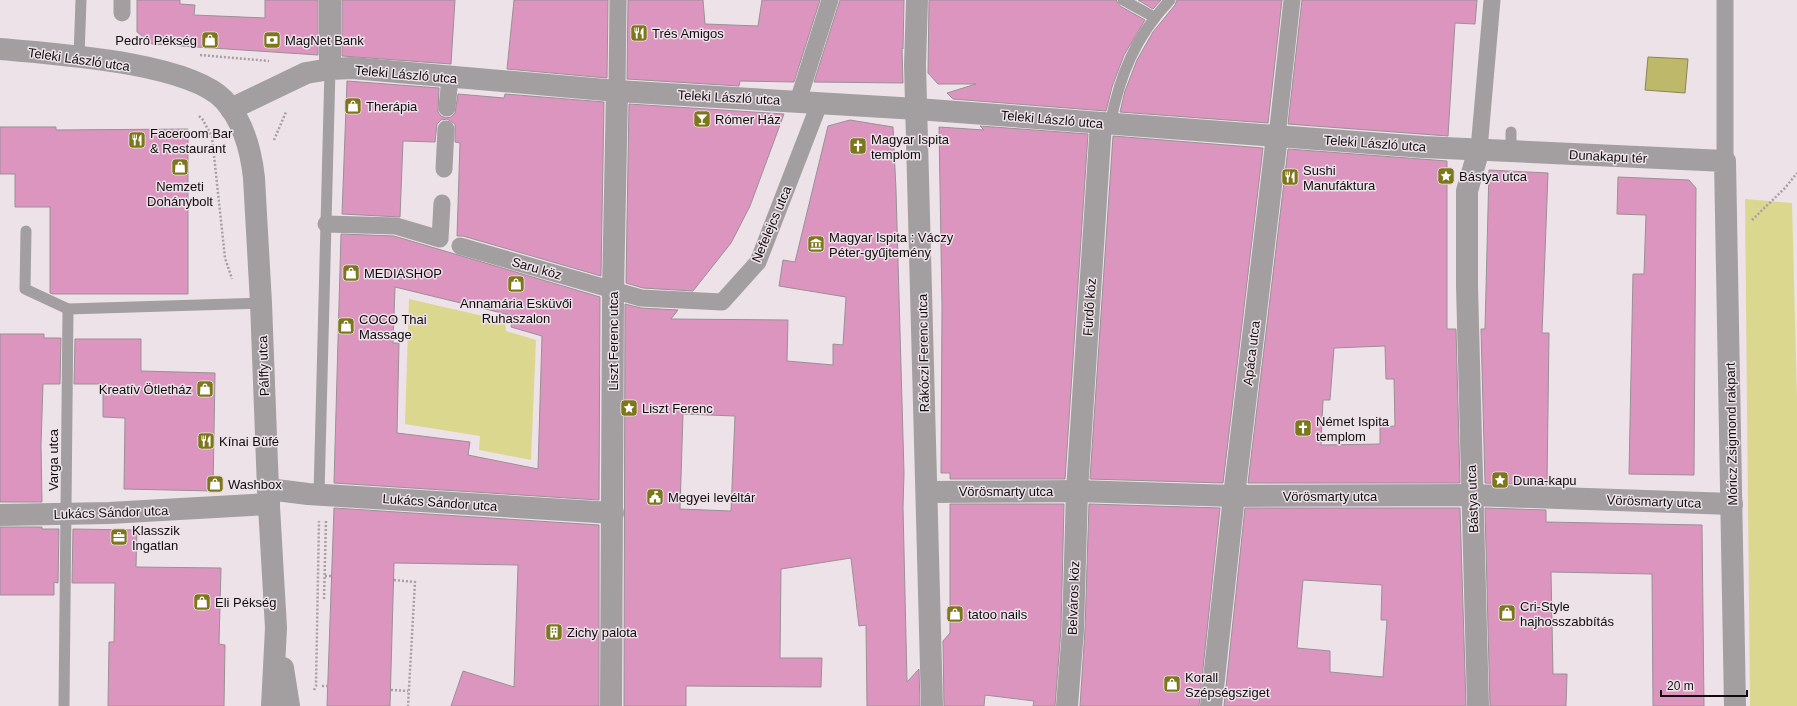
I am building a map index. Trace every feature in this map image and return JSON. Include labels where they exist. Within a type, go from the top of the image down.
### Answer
[{"type":"street","points":[[330,0],[330,69]]},
{"type":"street","name":"Liszt Ferenc utca","points":[[611,706],[613,291],[618,0]]},
{"type":"street","points":[[798,101],[830,0]]},
{"type":"street","name":"Rákóczi Ferenc utca","points":[[917,0],[915,66],[932,706]]},
{"type":"street","name":"Apáca utca","points":[[1211,706],[1292,0]]},
{"type":"street","points":[[1479,150],[1492,0]]},
{"type":"street","points":[[1725,0],[1725,161]]},
{"type":"street","name":"Teleki László utca","points":[[0,49],[79,57],[134,66],[186,78],[210,89],[224,100],[231,109],[294,78],[330,69],[352,68],[450,78],[617,91],[820,102],[1479,150]]},
{"type":"street","points":[[446,108],[450,78]]},
{"type":"street","name":"Nefelejcs utca","points":[[613,291],[641,298],[722,302],[758,262],[820,102]]},
{"type":"street","name":"Pálffy utca","points":[[231,109],[245,134],[252,161],[254,303],[269,497],[276,628],[272,706]]},
{"type":"street","name":"Fürdő köz","points":[[1077,491],[1105,123]]},
{"type":"street","points":[[444,169],[446,129]]},
{"type":"street","name":"Dunakapu tér","points":[[1479,150],[1511,142],[1725,161]]},
{"type":"street","name":"Bástya utca","points":[[1478,706],[1467,286],[1467,191],[1479,150]]},
{"type":"street","name":"Móricz Zsigmond rakpart","points":[[1725,161],[1728,244],[1735,706]]},
{"type":"street","points":[[326,224],[396,226],[440,239],[442,203]]},
{"type":"street","name":"Saru köz","points":[[460,246],[613,291]]},
{"type":"street","name":"Vörösmarty utca","points":[[927,492],[1077,491],[1234,496],[1472,495],[1732,504]]},
{"type":"street","name":"Belváros köz","points":[[1066,706],[1073,630],[1077,491]]},
{"type":"street","name":"Lukács Sándor utca","points":[[0,515],[109,513],[269,497],[319,494],[613,513]]},
{"type":"street","name":"Pálffy utca","points":[[276,628],[290,706]]},
{"type":"lane","points":[[79,57],[81,0]]},
{"type":"lane","points":[[1123,0],[1154,17]]},
{"type":"lane","points":[[1105,123],[1128,61],[1154,17],[1170,0]]},
{"type":"lane","points":[[319,494],[330,69]]},
{"type":"lane","points":[[1467,286],[1473,272],[1476,205]]},
{"type":"lane","points":[[26,231],[25,289],[68,309],[254,303]]},
{"type":"lane","name":"Varga utca","points":[[64,706],[68,309]]},
{"type":"path","points":[[279,130],[286,114],[287,107]]},
{"type":"path","points":[[196,113],[203,120],[212,137],[225,258],[231,277],[254,303]]},
{"type":"path","points":[[1728,244],[1786,188],[1797,173]]},
{"type":"path","points":[[319,494],[326,519],[324,600]]},
{"type":"path","points":[[312,692],[316,686],[319,494]]},
{"type":"path","points":[[325,576],[332,576]]},
{"type":"path","points":[[394,580],[415,582],[408,706]]},
{"type":"path","points":[[322,686],[329,686]]},
{"type":"path","points":[[391,690],[408,691]]},
{"type":"shaded area","points":[[1648,57],[1688,59],[1685,93],[1645,90]]},
{"type":"shaded area","points":[[1745,199],[1792,203],[1797,399],[1797,706],[1750,706]]},
{"type":"shaded area","points":[[409,299],[505,321],[506,331],[536,340],[531,460],[479,450],[480,436],[405,424]]},
{"type":"building","points":[[137,0],[180,0],[180,4],[195,5],[194,15],[265,18],[265,0],[318,0],[318,55],[152,44],[137,32]]},
{"type":"building","points":[[342,0],[455,0],[451,64],[342,56]]},
{"type":"building","points":[[514,0],[608,0],[607,78],[507,69]]},
{"type":"building","points":[[628,0],[703,0],[705,24],[758,26],[762,0],[820,0],[794,82],[740,81],[739,86],[627,79]]},
{"type":"building","points":[[840,0],[904,0],[903,49],[902,48],[903,83],[814,82]]},
{"type":"building","points":[[929,0],[1116,0],[1120,6],[1145,20],[1124,55],[1112,87],[1106,111],[953,99],[947,93],[976,84],[938,84],[928,73]]},
{"type":"building","points":[[1138,0],[1161,0],[1153,9]]},
{"type":"building","points":[[1177,0],[1282,0],[1268,123],[1120,112],[1125,91],[1137,60],[1153,32],[1175,5]]},
{"type":"building","points":[[1302,0],[1477,0],[1475,24],[1455,23],[1448,136],[1288,124]]},
{"type":"building","points":[[347,81],[439,88],[438,112],[441,116],[446,118],[451,117],[455,113],[458,94],[504,98],[505,94],[604,102],[601,276],[463,236],[457,236],[460,143],[455,142],[455,124],[447,119],[441,120],[437,124],[435,142],[403,141],[400,217],[342,214]]},
{"type":"building","points":[[629,104],[784,114],[750,206],[731,243],[693,291],[643,288],[626,283]]},
{"type":"building","points":[[850,120],[893,127],[904,473],[903,507],[907,682],[919,669],[920,706],[867,706],[866,625],[859,626],[851,558],[781,569],[780,658],[822,658],[821,687],[686,686],[686,706],[624,706],[625,304],[641,308],[678,310],[671,319],[788,320],[787,361],[833,365],[833,344],[843,345],[846,297],[779,286],[783,260],[795,262],[828,126]],"holes":[[[683,414],[735,416],[731,511],[680,509]]]},
{"type":"building","points":[[980,126],[1088,134],[1065,479],[950,479],[950,473],[941,473],[942,306],[939,127],[984,130]]},
{"type":"building","points":[[0,127],[56,127],[56,130],[188,129],[188,294],[50,293],[50,207],[15,207],[15,174],[0,174]]},
{"type":"building","points":[[1113,136],[1263,148],[1223,483],[1090,479]]},
{"type":"building","points":[[1288,149],[1447,161],[1447,329],[1456,329],[1460,483],[1248,483]],"holes":[[[1385,346],[1386,379],[1394,379],[1395,426],[1380,427],[1380,444],[1321,445],[1323,400],[1330,400],[1334,348]]]},
{"type":"building","points":[[1489,170],[1548,173],[1542,333],[1549,333],[1547,485],[1485,483],[1481,329],[1485,329]]},
{"type":"building","points":[[1618,177],[1689,180],[1696,188],[1694,475],[1629,474],[1633,274],[1644,274],[1646,215],[1617,214]]},
{"type":"building","points":[[341,234],[394,236],[600,297],[599,500],[334,483]],"holes":[[[395,287],[514,316],[511,327],[542,336],[538,469],[468,455],[470,442],[397,433],[399,343],[393,343]]]},
{"type":"building","points":[[0,334],[44,334],[44,338],[61,338],[60,384],[43,384],[41,445],[42,502],[0,502]]},
{"type":"building","points":[[75,339],[141,339],[141,371],[215,373],[213,491],[124,489],[125,418],[103,417],[103,384],[74,384]]},
{"type":"building","points":[[950,504],[1064,504],[1061,629],[1055,706],[1033,706],[1034,701],[985,695],[984,706],[944,706],[943,641],[950,633]]},
{"type":"building","points":[[1089,504],[1220,508],[1199,706],[1080,706],[1085,630]]},
{"type":"building","name":"Zichy palota","points":[[334,508],[599,525],[599,706],[451,706],[463,671],[514,687],[518,565],[394,563],[390,706],[327,706]]},
{"type":"building","points":[[1245,508],[1460,508],[1466,706],[1224,706]],"holes":[[[1303,580],[1382,585],[1381,620],[1387,620],[1383,677],[1330,672],[1330,651],[1297,648]]]},
{"type":"building","points":[[1485,508],[1546,510],[1546,522],[1702,525],[1704,706],[1653,706],[1652,574],[1551,572],[1553,674],[1567,674],[1566,706],[1490,706]]},
{"type":"building","points":[[0,527],[42,527],[42,529],[59,529],[58,583],[54,582],[54,595],[0,595]]},
{"type":"building","points":[[73,529],[137,530],[136,567],[221,568],[219,644],[225,645],[224,706],[108,706],[109,642],[114,642],[115,583],[72,583]]},
{"type":"place","name":"Trés Amigos","points":[[639,33]]},
{"type":"place","name":"Pedró Pékség","points":[[210,40]]},
{"type":"place","name":"MagNet Bank","points":[[272,40]]},
{"type":"place","name":"Therápia","points":[[353,106]]},
{"type":"place","name":"Rómer Ház","points":[[702,119]]},
{"type":"place","name":"Faceroom Bar & Restaurant","points":[[137,140]]},
{"type":"place","name":"Magyar Ispita templom","points":[[858,146]]},
{"type":"place","name":"Nemzeti Dohánybolt","points":[[180,167]]},
{"type":"place","name":"Bástya utca","points":[[1446,176]]},
{"type":"place","name":"Sushi Manufáktura","points":[[1290,177]]},
{"type":"place","name":"Magyar Ispita : Váczy Péter-gyűjtemény","points":[[816,244]]},
{"type":"place","name":"MEDIASHOP","points":[[351,273]]},
{"type":"place","name":"Annamária Esküvői Ruhaszalon","points":[[516,284]]},
{"type":"place","name":"COCO Thai Massage","points":[[346,326]]},
{"type":"place","name":"Kreatív Ötletház","points":[[205,389]]},
{"type":"place","name":"Liszt Ferenc","points":[[629,408]]},
{"type":"place","name":"Német Ispita templom","points":[[1303,428]]},
{"type":"place","name":"Kínai Büfé","points":[[206,441]]},
{"type":"place","name":"Duna-kapu","points":[[1500,480]]},
{"type":"place","name":"Washbox","points":[[215,484]]},
{"type":"place","name":"Megyei levéltár","points":[[655,497]]},
{"type":"place","name":"Klasszik Ingatlan","points":[[119,537]]},
{"type":"place","name":"Eli Pékség","points":[[202,602]]},
{"type":"place","name":"Cri-Style hajhosszabbítás","points":[[1507,613]]},
{"type":"place","name":"tatoo nails","points":[[955,614]]},
{"type":"place","name":"Zichy palota","points":[[554,632]]},
{"type":"place","name":"Korall Szépségsziget","points":[[1172,684]]}]
